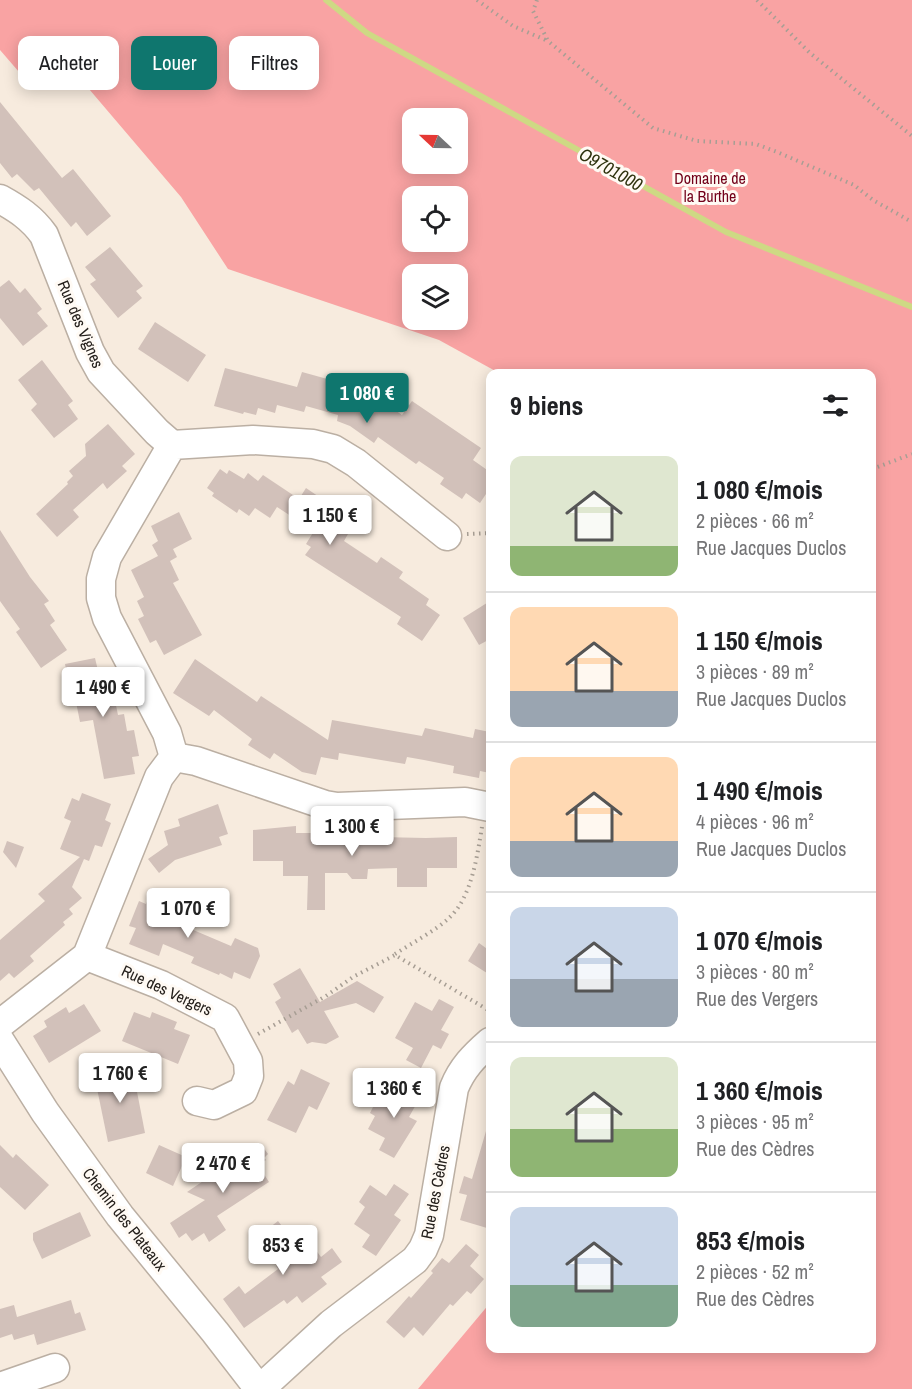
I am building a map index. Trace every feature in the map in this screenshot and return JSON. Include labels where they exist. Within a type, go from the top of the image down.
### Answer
[{"type":"street","name":"Rue des Vignes","points":[[0,199],[35,222],[44,235],[90,352],[101,372],[172,445]]},
{"type":"street","points":[[174,757],[166,733],[107,618],[101,598],[101,579],[107,557],[172,445],[253,440],[313,444],[333,449],[356,463],[447,536]]},
{"type":"street","points":[[174,757],[196,760],[325,805],[337,807],[465,802],[486,806]]},
{"type":"street","points":[[0,1024],[87,956],[159,777],[174,757]]},
{"type":"street","name":"Rue des Vergers","points":[[87,956],[161,985],[225,1018],[248,1061],[249,1076],[243,1091],[214,1105],[196,1101]]},
{"type":"street","name":"Chemin des Plateaux","points":[[0,1041],[45,1112],[120,1216],[259,1389]]},
{"type":"street","name":"Rue des Cèdres","points":[[259,1389],[331,1324],[415,1260],[423,1249],[429,1235],[454,1088],[460,1073],[486,1046]]},
{"type":"street","points":[[0,1387],[55,1368]]},
{"type":"path","points":[[477,0],[513,26],[548,41],[653,128],[697,141],[756,144],[854,185],[873,200],[912,222]]},
{"type":"path","points":[[537,0],[533,11],[548,41]]},
{"type":"path","points":[[757,0],[810,53],[912,136]]},
{"type":"path","points":[[876,468],[912,454]]},
{"type":"path","points":[[234,1036],[255,1036],[326,996],[352,977],[395,954],[450,918],[465,895],[486,815]]},
{"type":"path","points":[[395,954],[486,1009]]},
{"type":"green space","name":"Domaine de la Burthe","points":[[0,0],[912,0],[912,1389],[418,1389],[486,1308],[486,1353],[876,1353],[876,369],[492,369],[439,340],[409,330],[468,330],[468,264],[402,264],[402,328],[228,269],[181,197],[90,90],[119,90],[119,36],[18,36],[18,71],[0,50]]},
{"type":"building","points":[[0,102],[62,178],[73,169],[111,216],[87,236],[76,222],[71,227],[39,188],[34,191],[17,174],[12,178],[0,163]]},
{"type":"building","points":[[110,247],[143,286],[136,291],[142,298],[118,318],[90,284],[96,280],[85,267]]},
{"type":"building","points":[[9,280],[20,293],[25,288],[42,309],[37,313],[48,326],[23,346],[0,318],[0,287]]},
{"type":"building","points":[[155,322],[206,355],[188,382],[138,349]]},
{"type":"building","points":[[42,360],[73,401],[68,405],[78,419],[54,438],[31,410],[37,404],[18,380]]},
{"type":"building","points":[[225,368],[297,387],[302,372],[360,388],[357,397],[379,412],[385,403],[402,415],[412,401],[481,448],[473,460],[486,469],[486,494],[480,503],[466,493],[462,499],[440,484],[444,478],[419,461],[416,464],[378,437],[374,443],[350,426],[337,421],[338,415],[306,406],[304,412],[277,405],[275,413],[258,408],[256,415],[214,406]]},
{"type":"building","points":[[108,424],[135,454],[122,466],[127,471],[107,489],[103,483],[73,510],[79,517],[57,537],[36,514],[68,484],[67,482],[73,476],[69,471],[86,456],[85,444]]},
{"type":"building","points":[[220,469],[227,474],[229,470],[244,479],[248,473],[258,481],[263,475],[299,499],[306,488],[331,505],[325,514],[338,519],[334,525],[348,534],[344,541],[377,563],[381,557],[403,572],[399,578],[429,599],[426,605],[440,615],[422,641],[397,624],[401,617],[305,555],[311,547],[306,544],[314,531],[277,507],[270,518],[255,508],[249,516],[239,509],[237,513],[212,496],[214,493],[207,488]]},
{"type":"building","points":[[179,512],[192,539],[173,549],[177,557],[170,561],[179,580],[173,583],[202,635],[164,655],[156,640],[150,643],[138,619],[144,616],[137,601],[144,597],[131,570],[158,556],[152,545],[158,541],[151,526]]},
{"type":"building","points":[[0,530],[30,577],[49,601],[44,604],[55,621],[50,625],[67,650],[41,668],[16,632],[20,629],[0,601]]},
{"type":"building","points":[[486,604],[486,641],[479,645],[463,618]]},
{"type":"building","points":[[95,658],[99,675],[105,673],[108,686],[112,686],[118,715],[124,714],[127,731],[134,730],[139,756],[132,757],[135,774],[104,779],[93,720],[80,722],[74,692],[70,693],[65,664]]},
{"type":"building","points":[[195,659],[257,702],[261,696],[328,740],[332,720],[422,736],[425,728],[473,738],[475,729],[486,731],[486,772],[480,771],[479,778],[453,773],[454,766],[424,760],[407,757],[405,764],[339,753],[338,760],[321,757],[316,775],[302,772],[274,753],[270,759],[248,745],[252,739],[214,710],[209,716],[173,693]]},
{"type":"building","points":[[82,793],[111,804],[105,820],[111,823],[102,847],[95,845],[89,861],[84,859],[72,887],[82,898],[69,909],[73,914],[63,922],[65,925],[30,956],[34,961],[14,978],[9,973],[0,981],[0,940],[45,901],[38,894],[80,857],[60,849],[71,821],[64,818],[72,798],[79,801]]},
{"type":"building","points":[[218,804],[228,834],[219,837],[222,845],[175,860],[159,873],[148,859],[168,845],[164,831],[180,826],[178,819]]},
{"type":"building","points":[[296,826],[296,833],[313,833],[313,838],[353,837],[353,830],[379,830],[379,837],[457,837],[457,868],[427,868],[427,887],[397,887],[397,868],[368,869],[367,879],[352,879],[347,873],[325,873],[325,910],[307,910],[308,876],[283,876],[283,861],[253,861],[253,830]]},
{"type":"building","points":[[7,841],[24,847],[16,868],[3,852]]},
{"type":"building","points":[[152,888],[196,906],[158,915],[231,946],[235,938],[258,948],[260,956],[250,979],[234,972],[232,979],[220,973],[219,975],[191,963],[194,957],[163,944],[159,956],[129,944],[136,928],[129,926],[139,901],[146,904]]},
{"type":"building","points":[[479,943],[486,948],[486,972],[468,961]]},
{"type":"building","points":[[300,968],[320,1002],[357,981],[384,997],[374,1013],[356,1003],[324,1011],[339,1037],[326,1044],[312,1042],[307,1044],[298,1029],[292,1033],[275,1002],[281,998],[273,984]]},
{"type":"building","points":[[439,999],[454,1007],[441,1030],[449,1034],[441,1049],[433,1045],[421,1068],[406,1060],[413,1048],[395,1038],[415,1002],[432,1011]]},
{"type":"building","points":[[84,1004],[101,1031],[49,1063],[33,1036],[47,1027],[44,1021],[66,1007],[69,1013]]},
{"type":"building","points":[[134,1012],[150,1018],[152,1012],[177,1022],[174,1029],[190,1035],[178,1064],[122,1041]]},
{"type":"building","points":[[132,1066],[145,1133],[108,1142],[94,1074]]},
{"type":"building","points":[[301,1069],[330,1083],[317,1110],[309,1106],[296,1133],[267,1120],[288,1081],[294,1085]]},
{"type":"building","points":[[406,1086],[422,1094],[409,1117],[417,1121],[394,1158],[379,1150],[385,1138],[368,1129],[375,1116],[370,1113],[382,1089],[400,1098]]},
{"type":"building","points":[[486,1131],[486,1228],[460,1220],[467,1195],[459,1193],[464,1176],[472,1179]]},
{"type":"building","points":[[260,1143],[268,1154],[264,1158],[266,1160],[258,1165],[269,1182],[217,1216],[226,1230],[209,1242],[204,1233],[192,1241],[186,1233],[179,1238],[170,1223],[205,1200],[187,1192],[224,1167],[219,1160],[234,1150],[239,1157]]},
{"type":"building","points":[[0,1145],[13,1158],[16,1154],[49,1185],[25,1210],[0,1187]]},
{"type":"building","points":[[159,1145],[186,1157],[173,1186],[146,1173]]},
{"type":"building","points":[[394,1184],[409,1194],[394,1215],[401,1220],[376,1256],[362,1247],[370,1235],[354,1224],[365,1207],[359,1202],[370,1185],[386,1196]]},
{"type":"building","points":[[80,1212],[91,1236],[42,1259],[33,1240],[33,1233]]},
{"type":"building","points":[[278,1221],[299,1248],[309,1241],[321,1257],[332,1248],[342,1262],[321,1277],[327,1284],[302,1303],[297,1296],[287,1304],[284,1300],[244,1328],[223,1299],[239,1286],[245,1294],[278,1269],[256,1238]]},
{"type":"building","points":[[466,1244],[479,1255],[470,1266],[484,1279],[471,1294],[467,1291],[453,1306],[450,1304],[423,1336],[414,1327],[404,1338],[386,1322],[433,1273],[431,1271],[442,1258],[449,1263]]},
{"type":"building","points":[[71,1300],[75,1314],[80,1312],[86,1330],[37,1345],[34,1334],[14,1340],[12,1334],[0,1338],[0,1309],[14,1305],[17,1317]]},
{"type":"waterway","name":"O9701000","points":[[326,0],[367,33],[726,232],[912,307]]}]
